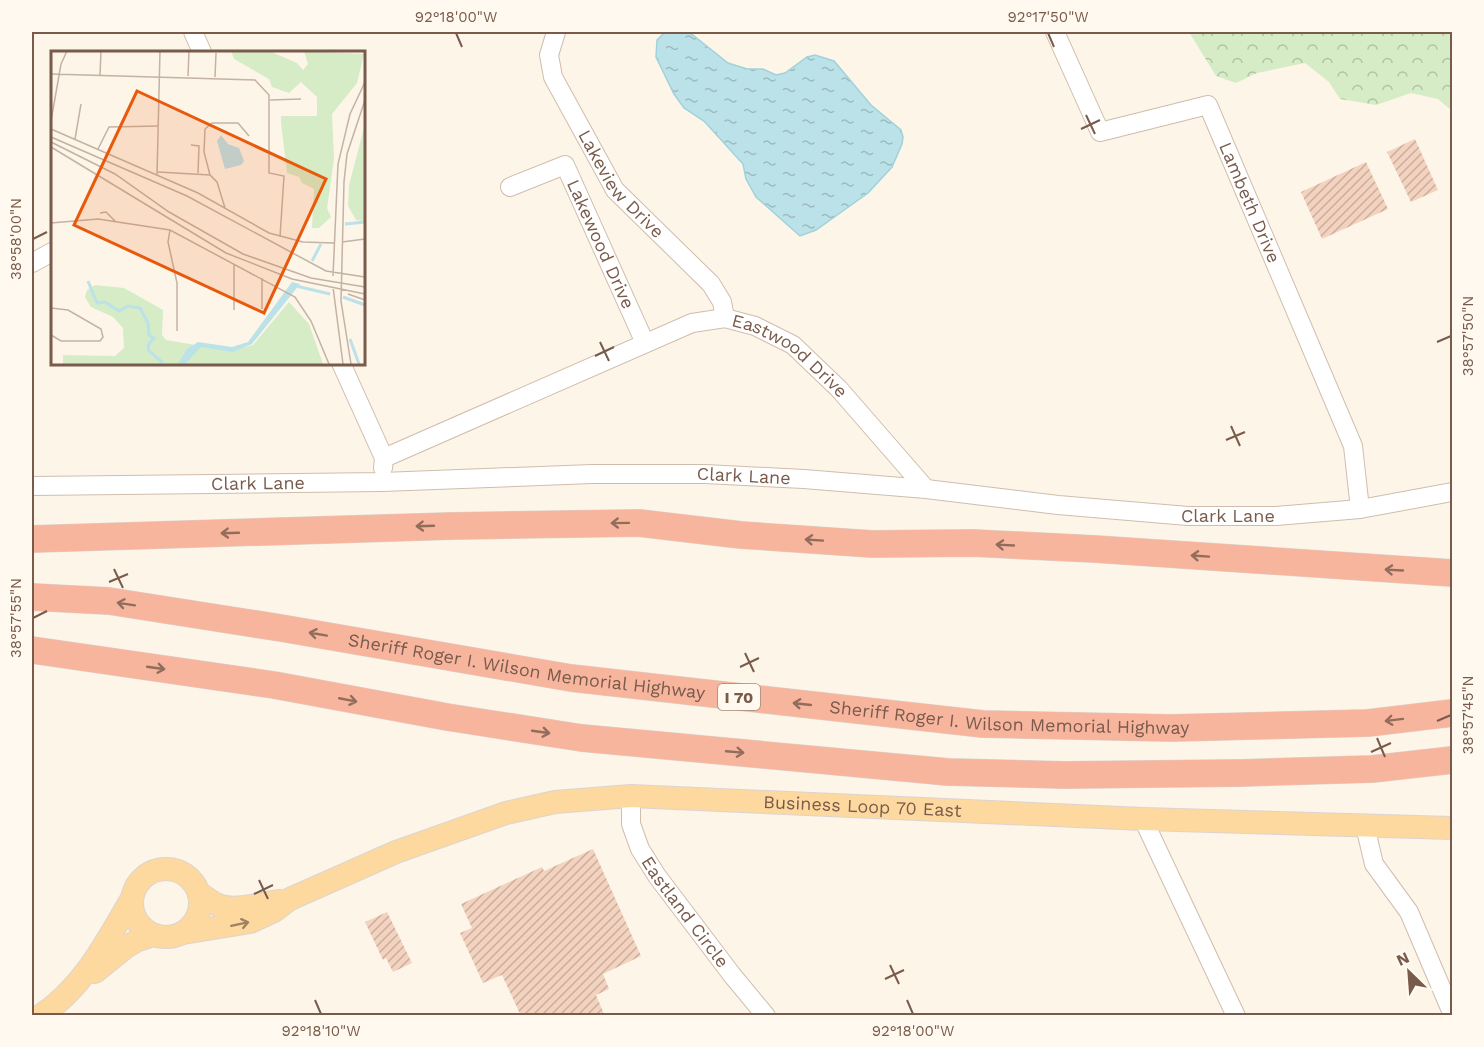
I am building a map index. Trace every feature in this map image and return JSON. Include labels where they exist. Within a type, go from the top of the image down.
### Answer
[{"type":"highway","points":[[32,539],[441,526],[639,523],[741,535],[872,544],[973,543],[1095,549],[1452,573]]},
{"type":"highway","name":"Sheriff Roger I. Wilson Memorial Highway","points":[[32,597],[109,601],[432,653],[571,678],[983,724],[1171,729],[1368,723],[1452,713]]},
{"type":"highway","points":[[32,650],[274,685],[447,717],[582,738],[948,772],[1065,775],[1241,773],[1372,769],[1452,760]]},
{"type":"main road","name":"Business Loop 70 East","points":[[183,933],[250,922],[274,911],[290,899],[396,852],[506,813],[555,802],[631,796],[1143,819],[1452,828]]},
{"type":"main road","points":[[40,1016],[52,1008],[81,980],[99,955],[143,878],[149,873],[163,869],[179,871],[191,880],[199,893],[200,908],[194,922],[183,933],[168,937],[153,935],[138,940],[126,946],[104,966],[81,980]]},
{"type":"main road","name":"Business Loop 70 East","points":[[199,893],[216,904],[226,907],[290,899]]},
{"type":"main road","points":[[132,898],[133,913],[141,926],[153,935]]},
{"type":"street","points":[[193,32],[202,51]]},
{"type":"street","name":"Lakeview Drive","points":[[556,32],[549,55],[553,77],[615,190],[711,284],[722,302],[725,318]]},
{"type":"street","name":"Lambeth Drive","points":[[1055,32],[1100,132],[1208,105],[1353,446],[1360,509]]},
{"type":"street","name":"Lakewood Drive","points":[[510,187],[565,165],[645,343]]},
{"type":"street","points":[[32,263],[51,253]]},
{"type":"street","name":"Eastwood Drive","points":[[384,458],[692,323],[725,318],[755,326],[793,345],[839,389],[926,489]]},
{"type":"street","points":[[341,364],[384,458],[382,482]]},
{"type":"street","name":"Clark Lane","points":[[32,486],[382,482],[592,474],[705,474],[926,489],[1058,505],[1188,516],[1276,516],[1360,509],[1452,492]]},
{"type":"street","name":"Eastland Circle","points":[[631,796],[631,824],[640,849],[657,876],[766,1016]]},
{"type":"street","points":[[1143,819],[1236,1016]]},
{"type":"street","points":[[1365,826],[1374,864],[1409,912],[1452,1013]]},
{"type":"green space","points":[[1189,32],[1452,32],[1452,111],[1438,99],[1411,93],[1376,105],[1340,99],[1329,82],[1305,63],[1257,73],[1236,83],[1216,76]]},
{"type":"water","points":[[665,32],[689,32],[728,63],[747,69],[763,69],[776,75],[785,73],[807,57],[815,55],[834,61],[871,105],[901,130],[902,144],[892,167],[868,193],[816,230],[800,236],[756,197],[746,179],[743,164],[704,121],[684,108],[674,94],[656,57],[657,40]]},
{"type":"building","points":[[1415,139],[1438,190],[1411,202],[1387,152]]},
{"type":"building","points":[[1366,162],[1388,209],[1322,239],[1301,192]]},
{"type":"building","points":[[593,849],[641,956],[603,974],[609,989],[596,995],[605,1016],[521,1016],[502,975],[483,983],[460,933],[472,928],[461,904],[542,867],[544,871]]},
{"type":"building","points":[[387,912],[412,963],[393,972],[386,958],[383,960],[365,922]]}]
